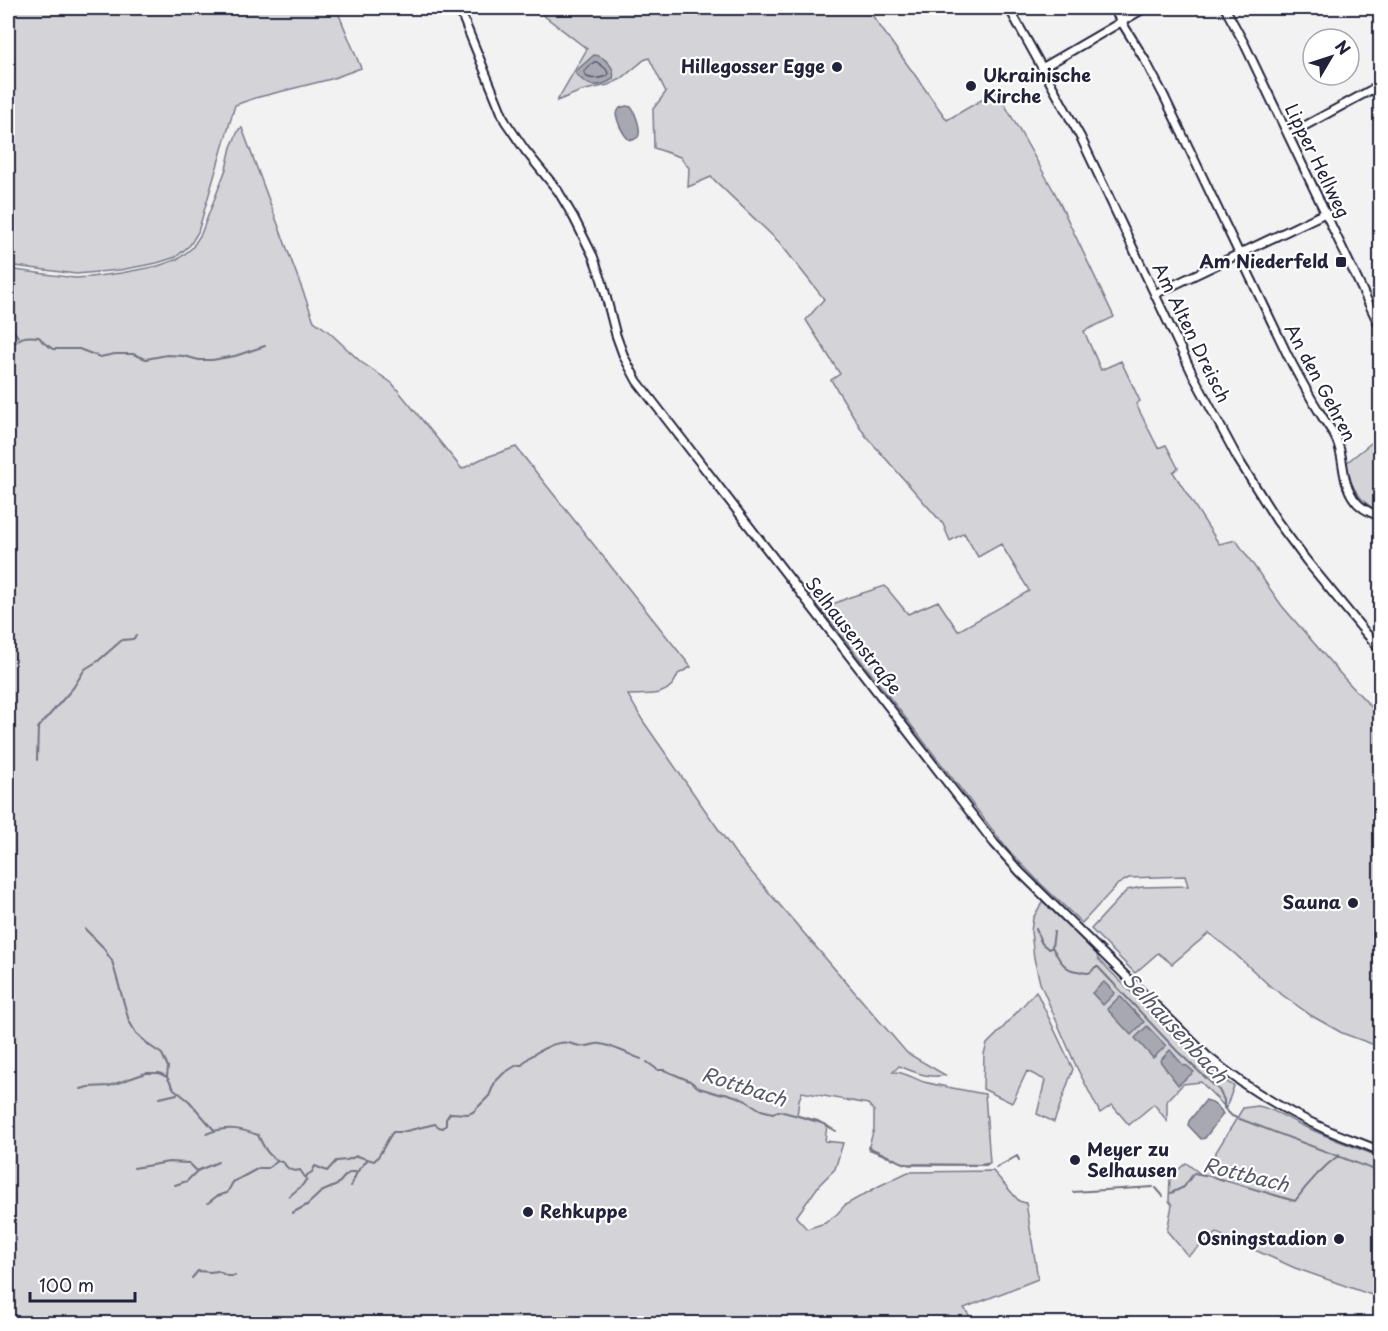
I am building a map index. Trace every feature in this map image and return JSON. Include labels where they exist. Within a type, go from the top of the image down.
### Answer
[{"type":"street","name":"Selhausenstraße","points":[[459,8],[505,120],[525,150],[558,191],[593,256],[624,357],[637,381],[994,843],[1020,872],[1221,1068],[1303,1118],[1380,1150]]},
{"type":"street","name":"Am Alten Dreisch","points":[[1009,8],[1081,138],[1215,418],[1238,459],[1277,521],[1318,577],[1380,649]]},
{"type":"street","name":"An den Gehren","points":[[1113,8],[1164,96],[1299,376],[1337,442],[1347,488],[1360,506],[1380,516]]},
{"type":"street","points":[[1042,68],[1145,8]]},
{"type":"street","name":"Lipper Hellweg","points":[[1225,8],[1245,45],[1380,327]]},
{"type":"street","points":[[1288,135],[1377,86],[1380,101]]},
{"type":"street","points":[[1155,294],[1325,213]]},
{"type":"shaded area","points":[[8,8],[338,8],[361,68],[331,79],[235,105],[198,232],[190,245],[176,257],[120,270],[76,274],[8,265]]},
{"type":"shaded area","points":[[534,8],[867,8],[947,120],[997,91],[1055,193],[1114,317],[1084,331],[1101,370],[1121,361],[1140,401],[1136,404],[1158,448],[1166,445],[1178,468],[1173,472],[1219,544],[1236,540],[1282,606],[1380,716],[1380,1047],[1342,1033],[1312,1016],[1271,987],[1209,933],[1172,964],[1158,953],[1135,973],[1091,929],[1127,890],[1142,887],[1188,886],[1185,876],[1129,878],[1118,884],[1082,923],[1008,850],[821,609],[885,586],[908,614],[938,601],[958,631],[1029,591],[1027,587],[1001,544],[978,557],[964,533],[950,541],[943,524],[865,435],[831,380],[840,374],[806,320],[824,299],[779,242],[711,177],[688,187],[689,168],[680,157],[654,148],[653,109],[666,92],[649,58],[621,79],[557,101],[587,49]]},
{"type":"shaded area","points":[[242,128],[314,321],[361,362],[392,383],[462,469],[481,459],[516,447],[691,667],[678,674],[670,687],[664,691],[628,695],[643,721],[735,853],[907,1053],[945,1075],[916,1073],[899,1066],[893,1072],[924,1082],[985,1094],[990,1163],[979,1165],[909,1165],[868,1149],[874,1129],[874,1111],[868,1104],[802,1092],[797,1116],[827,1125],[825,1141],[843,1143],[835,1169],[820,1184],[796,1217],[807,1229],[825,1223],[845,1205],[908,1172],[993,1171],[1019,1201],[1026,1203],[1038,1279],[964,1308],[975,1323],[8,1323],[8,269],[75,278],[121,273],[158,266],[178,259],[192,248],[201,234],[226,169],[231,147],[239,129]]},
{"type":"shaded area","points":[[1380,436],[1380,512],[1366,503],[1356,492],[1346,463]]},
{"type":"shaded area","points":[[1043,901],[1180,1041],[1220,1078],[1234,1086],[1226,1108],[1201,1082],[1183,1084],[1167,1101],[1167,1121],[1154,1104],[1129,1125],[1112,1105],[1100,1113],[1076,1066],[1040,983],[1031,931],[1033,918]]},
{"type":"shaded area","points":[[1036,991],[1073,1069],[1054,1122],[1037,1114],[1045,1080],[1027,1071],[1012,1103],[983,1089],[984,1054],[987,1044]]},
{"type":"shaded area","points":[[1258,1106],[1380,1157],[1380,1298],[1295,1268],[1217,1233],[1188,1256],[1167,1231],[1172,1205],[1169,1201],[1170,1177],[1186,1163],[1202,1175],[1243,1108]]},
{"type":"water","points":[[594,55],[602,57],[611,66],[613,79],[593,85],[585,82],[576,74],[576,71]]},
{"type":"water","points":[[626,106],[633,109],[639,126],[638,137],[633,140],[628,139],[623,133],[616,114],[620,108]]},
{"type":"water","points":[[1104,982],[1115,993],[1103,1005],[1092,993]]},
{"type":"water","points":[[1120,996],[1144,1022],[1131,1035],[1107,1009]]},
{"type":"water","points":[[1147,1026],[1166,1046],[1153,1058],[1135,1038]]},
{"type":"water","points":[[1170,1050],[1183,1065],[1194,1072],[1178,1085],[1160,1061]]},
{"type":"water","points":[[1206,1100],[1220,1109],[1223,1114],[1205,1138],[1201,1139],[1188,1125]]},
{"type":"waterway","points":[[8,327],[12,328],[18,337]]},
{"type":"waterway","points":[[8,349],[21,338],[33,336],[39,337],[53,349],[79,349],[100,357],[133,354],[146,359],[167,355],[212,360],[235,356],[265,346]]},
{"type":"waterway","points":[[37,760],[38,728],[73,688],[85,669],[122,640],[133,639],[136,636]]},
{"type":"waterway","name":"Rottbach","points":[[85,929],[102,946],[112,961],[129,1021],[136,1033],[162,1054],[168,1067],[167,1077]]},
{"type":"waterway","name":"Selhausenbach","points":[[1036,929],[1041,942],[1049,949],[1052,947],[1068,968],[1088,973],[1098,967],[1178,1052],[1219,1090],[1224,1100],[1224,1108],[1232,1116],[1380,1172]]},
{"type":"waterway","name":"Selhausenbach","points":[[1052,947],[1054,932]]},
{"type":"waterway","name":"Rottbach","points":[[289,1197],[303,1185],[307,1175],[315,1166],[327,1171],[336,1161],[357,1156],[374,1161],[393,1132],[435,1124],[443,1128],[450,1113],[473,1112],[489,1096],[495,1082],[504,1073],[517,1065],[522,1065],[536,1053],[550,1046],[563,1043],[581,1046],[597,1044],[641,1059]]},
{"type":"waterway","name":"Rottbach","points":[[647,1062],[658,1070],[664,1070],[690,1081],[699,1088],[741,1098],[761,1110],[773,1113],[779,1111],[818,1121],[836,1131]]},
{"type":"waterway","name":"Rottbach","points":[[81,1089],[109,1086],[146,1073],[159,1073],[167,1077],[174,1089],[189,1101],[215,1131]]},
{"type":"waterway","name":"Rottbach","points":[[160,1098],[177,1094]]},
{"type":"waterway","name":"Rottbach","points":[[206,1134],[232,1129],[258,1135],[271,1156],[284,1163],[290,1170],[300,1170],[307,1180]]},
{"type":"waterway","name":"Rottbach","points":[[868,1147],[905,1164],[988,1165]]},
{"type":"waterway","name":"Rottbach","points":[[1171,1193],[1184,1187],[1194,1173],[1295,1201],[1315,1177],[1339,1155]]},
{"type":"waterway","name":"Rottbach","points":[[996,1168],[1017,1156],[1019,1160]]},
{"type":"waterway","name":"Rottbach","points":[[351,1186],[357,1172],[367,1160]]},
{"type":"waterway","name":"Rottbach","points":[[208,1203],[217,1196],[227,1193],[233,1182],[259,1168],[268,1168],[278,1161]]},
{"type":"waterway","name":"Rottbach","points":[[134,1168],[169,1162],[189,1163],[197,1171]]},
{"type":"waterway","name":"Rottbach","points":[[175,1185],[187,1181],[197,1171],[218,1162]]},
{"type":"waterway","name":"Rottbach","points":[[292,1213],[307,1205],[321,1192],[337,1185],[346,1175],[357,1172]]},
{"type":"waterway","name":"Rottbach","points":[[1073,1192],[1153,1187]]},
{"type":"waterway","name":"Rottbach","points":[[1156,1188],[1163,1196]]},
{"type":"waterway","name":"Rottbach","points":[[192,1278],[198,1271],[218,1271],[227,1276],[235,1276]]},
{"type":"waterway","points":[[674,1324],[676,1320]]},
{"type":"place","name":"Hillegosser Egge","points":[[837,67]]},
{"type":"place","name":"Ukrainische Kirche","points":[[971,86]]},
{"type":"place","name":"Am Niederfeld","points":[[1341,262]]},
{"type":"place","name":"Sauna","points":[[1353,903]]},
{"type":"place","name":"Meyer zu Selhausen","points":[[1075,1160]]},
{"type":"place","name":"Rehkuppe","points":[[528,1212]]},
{"type":"place","name":"Osningstadion","points":[[1339,1239]]}]
